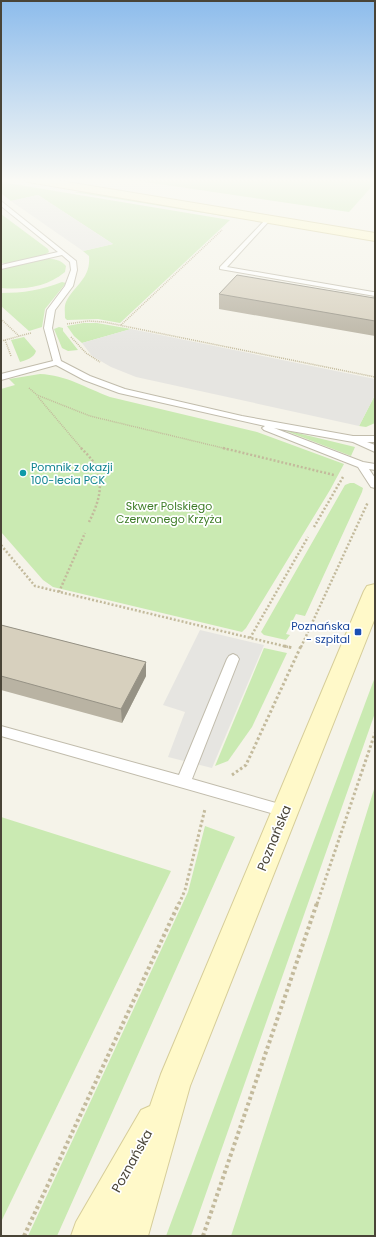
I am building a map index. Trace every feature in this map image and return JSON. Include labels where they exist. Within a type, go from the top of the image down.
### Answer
[{"type":"street","name":"Poznańska","points":[[129,1236],[174,1086],[375,591]]},
{"type":"street","name":"Poznańska","points":[[90,1236],[174,1086]]},
{"type":"lane","points":[[42,237],[72,261],[74,270],[69,286],[50,310],[48,328],[57,362]]},
{"type":"lane","points":[[251,237],[222,268],[373,294]]},
{"type":"lane","points":[[1,267],[63,253]]},
{"type":"lane","points":[[1,377],[57,362],[87,378],[122,391],[242,419],[353,439],[375,439]]},
{"type":"lane","points":[[242,419],[361,465],[375,468]]},
{"type":"lane","points":[[353,439],[375,449]]},
{"type":"lane","points":[[361,465],[375,486]]},
{"type":"lane","points":[[184,782],[233,659]]},
{"type":"lane","points":[[1,731],[285,811]]},
{"type":"path","points":[[121,326],[215,237]]},
{"type":"path","points":[[1,319],[19,336]]},
{"type":"path","points":[[1,341],[64,324],[88,321],[104,322],[375,377]]},
{"type":"path","points":[[64,324],[65,330],[81,348],[102,364]]},
{"type":"path","points":[[5,340],[21,379],[37,395],[95,464],[101,480],[97,506],[89,522]]},
{"type":"path","points":[[37,395],[90,416],[343,477],[314,527]]},
{"type":"path","points":[[24,1236],[185,890],[213,779],[225,779],[246,765],[369,500]]},
{"type":"path","points":[[59,592],[85,533]]},
{"type":"path","points":[[250,638],[308,537]]},
{"type":"path","points":[[1,545],[35,586],[293,648]]},
{"type":"path","points":[[203,1236],[375,733]]},
{"type":"green space","points":[[1,237],[32,237],[48,249],[49,252],[26,260],[1,263]]},
{"type":"green space","points":[[102,237],[212,237],[120,323],[98,319],[67,320],[65,318],[66,302],[85,276],[89,264],[89,256],[83,251],[113,244]]},
{"type":"green space","points":[[45,259],[54,259],[61,262],[66,266],[65,272],[51,281],[27,288],[1,288],[1,269]]},
{"type":"green space","points":[[62,282],[66,283],[45,309],[42,327],[29,331],[1,306],[1,293],[32,290]]},
{"type":"green space","points":[[83,323],[97,323],[131,329],[82,343],[74,336],[67,326]]},
{"type":"green space","points":[[59,327],[63,328],[63,331],[78,350],[68,351],[62,348],[54,329]]},
{"type":"green space","points":[[24,337],[36,351],[32,357],[20,362],[11,340]]},
{"type":"green space","name":"Skwer Polskiego Czerwonego Krzyża","points":[[40,374],[67,379],[110,397],[257,432],[344,464],[330,490],[246,628],[242,632],[53,587],[43,580],[1,532],[1,389],[15,385],[9,379]]},
{"type":"green space","points":[[375,395],[375,423],[366,427],[359,426]]},
{"type":"green space","points":[[286,431],[289,431],[355,447],[351,456]]},
{"type":"green space","points":[[354,483],[363,488],[362,492],[305,616],[296,614],[286,634],[290,635],[286,640],[264,635],[261,632],[345,485]]},
{"type":"green space","points":[[264,648],[287,653],[252,727],[228,761],[215,766]]},
{"type":"green space","points":[[375,677],[375,713],[191,1236],[166,1236]]},
{"type":"green space","points":[[375,786],[375,1236],[231,1236],[330,931]]},
{"type":"green space","points":[[1,817],[171,871],[1,1222]]},
{"type":"green space","points":[[205,826],[235,837],[57,1236],[28,1236],[188,892]]},
{"type":"shaded area","points":[[62,237],[102,237],[113,244],[83,251]]},
{"type":"shaded area","points":[[131,329],[375,379],[375,395],[359,426],[136,377],[111,367],[92,356],[82,343]]},
{"type":"shaded area","points":[[200,630],[264,645],[212,768],[168,757],[185,712],[163,705]]},
{"type":"building","points":[[237,275],[374,298],[375,296],[375,321],[219,294]]},
{"type":"building","points":[[1,625],[146,662],[121,709],[1,676]]},
{"type":"place","name":"Pomnik z okazji 100-lecia PCK","points":[[23,473]]},
{"type":"place","name":"Poznańska - szpital","points":[[358,632]]}]
